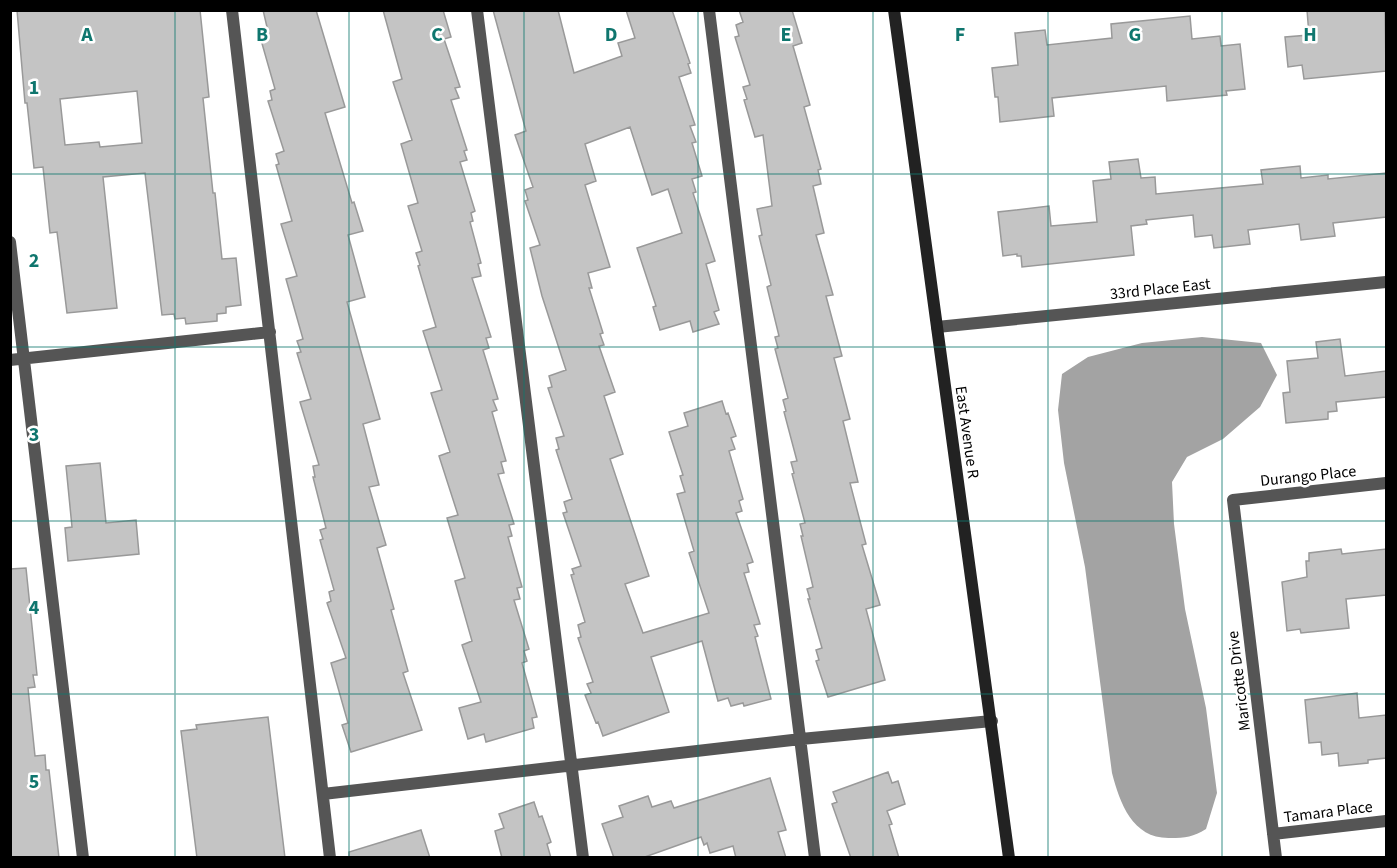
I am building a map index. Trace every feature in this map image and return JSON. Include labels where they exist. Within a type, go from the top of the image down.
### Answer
[{"type":"main road","name":"East Avenue R","points":[[894,10],[1010,858]]},
{"type":"street","points":[[232,10],[330,858]]},
{"type":"street","points":[[477,10],[583,858]]},
{"type":"street","points":[[709,10],[815,858]]},
{"type":"street","points":[[10,242],[83,858]]},
{"type":"street","name":"33rd Place East","points":[[937,327],[1386,282]]},
{"type":"street","points":[[10,360],[270,332]]},
{"type":"street","name":"Durango Place","points":[[1233,500],[1386,483]]},
{"type":"street","name":"Maricotte Drive","points":[[1233,500],[1276,858]]},
{"type":"street","points":[[323,794],[801,739],[992,721]]},
{"type":"street","name":"Tamara Place","points":[[1273,834],[1386,820]]},
{"type":"shaded area","points":[[1202,337],[1261,343],[1277,375],[1260,407],[1223,439],[1187,457],[1172,482],[1174,524],[1185,609],[1206,708],[1217,793],[1206,829],[1181,838],[1157,837],[1146,833],[1130,818],[1119,796],[1112,773],[1085,567],[1064,463],[1058,410],[1062,374],[1088,357],[1142,343]]},
{"type":"building","points":[[17,10],[200,10],[209,97],[203,98],[222,259],[236,258],[241,305],[226,307],[226,313],[217,314],[217,321],[186,324],[185,318],[175,319],[174,314],[162,315],[145,173],[103,177],[117,308],[67,313],[57,232],[50,233],[43,167],[34,168],[27,103],[25,103]],"holes":[[[137,91],[142,143],[100,147],[99,142],[65,145],[60,99]]]},
{"type":"building","points":[[263,10],[316,10],[345,107],[325,113],[352,203],[354,202],[363,231],[348,235],[365,297],[347,302],[380,419],[363,424],[379,485],[369,487],[386,545],[377,548],[408,671],[403,673],[422,730],[351,752],[342,725],[348,723],[331,663],[346,658],[327,603],[331,601],[329,592],[334,590],[320,540],[323,539],[320,530],[326,528],[313,477],[315,477],[313,466],[319,465],[300,402],[311,399],[297,353],[301,352],[297,341],[303,339],[286,279],[297,276],[281,224],[292,221],[276,165],[279,164],[276,154],[284,151],[268,101],[272,100],[270,91],[275,89],[261,40],[264,40],[261,29],[267,27]]},
{"type":"building","points":[[383,10],[443,10],[451,37],[444,39],[460,87],[455,88],[459,98],[451,100],[467,150],[464,151],[467,160],[460,162],[475,211],[471,213],[473,221],[470,222],[481,263],[478,264],[481,276],[472,278],[491,337],[486,338],[489,348],[483,350],[498,399],[493,400],[497,410],[492,412],[506,461],[501,462],[504,473],[498,474],[514,524],[509,525],[512,536],[508,537],[522,587],[517,588],[520,599],[514,600],[529,649],[524,651],[527,661],[522,663],[537,717],[532,718],[534,728],[486,742],[484,734],[468,739],[459,708],[481,702],[462,645],[472,641],[455,581],[465,578],[447,518],[458,515],[439,456],[450,452],[431,393],[442,390],[423,331],[436,327],[418,266],[420,265],[416,253],[422,251],[408,206],[418,203],[401,144],[412,140],[393,82],[402,79]]},
{"type":"building","points":[[493,10],[558,10],[574,73],[622,56],[618,43],[635,38],[626,10],[672,10],[690,63],[688,64],[691,73],[679,77],[695,125],[690,126],[696,142],[692,143],[702,176],[692,179],[696,192],[693,193],[715,261],[706,264],[719,310],[714,312],[719,324],[693,332],[690,321],[660,330],[653,307],[656,306],[637,248],[682,233],[668,189],[652,195],[630,127],[585,144],[596,181],[585,185],[610,267],[588,273],[592,288],[589,288],[603,333],[600,334],[604,345],[599,346],[615,392],[604,396],[623,454],[610,459],[649,576],[625,584],[643,633],[709,613],[689,553],[694,551],[677,494],[685,492],[680,476],[683,475],[669,432],[688,426],[684,413],[722,401],[736,436],[731,438],[735,449],[729,451],[743,499],[739,501],[742,511],[736,513],[753,562],[747,564],[749,572],[744,573],[760,624],[754,625],[758,636],[755,637],[771,699],[744,706],[743,703],[731,706],[728,698],[718,701],[702,641],[651,657],[669,712],[603,736],[598,722],[596,723],[585,695],[591,693],[587,684],[593,682],[578,638],[581,637],[578,625],[585,622],[571,575],[574,574],[572,569],[581,566],[563,513],[567,512],[564,502],[572,499],[556,450],[559,449],[556,438],[564,436],[548,388],[552,387],[549,376],[566,370],[542,296],[530,248],[540,245],[525,201],[528,200],[525,190],[533,187],[515,135],[526,131]]},
{"type":"building","points":[[739,10],[792,10],[802,43],[793,46],[810,105],[804,107],[821,169],[818,170],[821,184],[813,186],[824,233],[816,235],[833,295],[826,296],[842,356],[834,358],[850,419],[843,421],[858,482],[850,483],[866,544],[862,545],[880,605],[866,609],[885,680],[828,697],[816,661],[819,660],[816,650],[822,648],[808,599],[810,599],[807,589],[813,587],[801,536],[803,536],[800,524],[805,523],[791,462],[797,461],[784,412],[786,411],[783,400],[788,398],[775,349],[778,348],[775,337],[779,336],[767,287],[771,285],[759,236],[762,235],[757,209],[772,206],[763,135],[755,137],[744,100],[747,99],[743,87],[750,85],[735,37],[739,36],[736,25],[743,22]]},
{"type":"building","points":[[1307,10],[1385,10],[1386,71],[1304,79],[1302,65],[1288,67],[1285,37],[1309,35]]},
{"type":"building","points":[[1190,16],[1192,39],[1220,36],[1221,46],[1240,44],[1245,89],[1226,91],[1227,95],[1167,101],[1166,86],[1052,98],[1054,116],[1000,122],[992,68],[1018,65],[1015,33],[1045,30],[1047,45],[1112,38],[1111,24]]},
{"type":"building","points":[[1138,159],[1141,178],[1155,177],[1156,194],[1263,184],[1261,170],[1300,166],[1301,178],[1328,175],[1328,179],[1386,173],[1386,217],[1333,223],[1335,236],[1301,240],[1299,224],[1248,230],[1250,244],[1214,248],[1212,235],[1195,237],[1193,215],[1146,220],[1147,224],[1131,226],[1134,255],[1022,267],[1021,256],[1017,254],[1003,256],[998,212],[1049,206],[1051,226],[1097,222],[1093,181],[1111,179],[1109,162]]},
{"type":"building","points":[[1340,339],[1345,376],[1386,371],[1386,397],[1336,402],[1337,411],[1328,412],[1328,419],[1286,423],[1283,393],[1290,392],[1287,361],[1318,358],[1316,342]]},
{"type":"building","points":[[100,463],[106,523],[136,520],[139,554],[68,561],[65,528],[72,527],[66,466]]},
{"type":"building","points":[[1341,549],[1342,554],[1386,549],[1386,595],[1346,599],[1349,628],[1301,633],[1300,629],[1287,631],[1282,582],[1307,577],[1306,561],[1309,561],[1309,553]]},
{"type":"building","points":[[26,568],[37,675],[33,675],[35,687],[28,688],[35,756],[45,755],[46,770],[49,770],[59,858],[10,858],[10,569]]},
{"type":"building","points":[[1357,693],[1359,718],[1386,715],[1386,758],[1368,760],[1368,763],[1339,766],[1338,753],[1322,755],[1321,742],[1309,743],[1305,700]]},
{"type":"building","points":[[268,717],[285,858],[197,858],[181,731],[197,729],[196,725]]},
{"type":"building","points":[[888,772],[892,783],[898,781],[905,804],[887,811],[899,858],[851,858],[832,804],[837,802],[833,792]]},
{"type":"building","points":[[770,778],[786,830],[778,832],[786,858],[736,858],[733,846],[710,853],[707,843],[704,845],[701,837],[642,858],[614,858],[602,824],[623,817],[619,806],[648,796],[652,807],[671,801],[674,808]]},
{"type":"building","points":[[534,802],[539,817],[542,816],[551,842],[547,844],[551,858],[502,858],[495,831],[504,828],[499,814]]},
{"type":"building","points":[[421,830],[430,858],[349,858],[349,852]]}]
